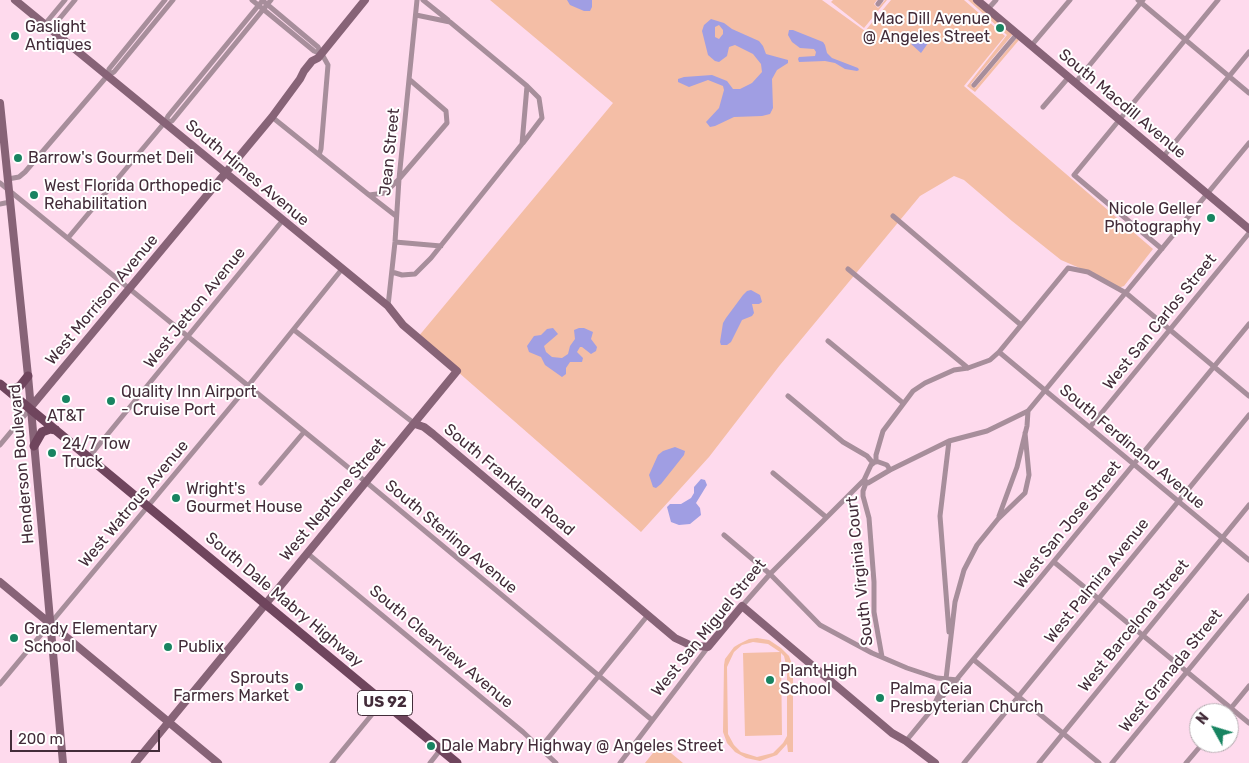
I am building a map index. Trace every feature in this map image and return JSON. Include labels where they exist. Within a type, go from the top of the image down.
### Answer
[{"type":"main road","points":[[3,386],[15,389],[28,376]]},
{"type":"main road","name":"South Dale Mabry Highway","points":[[3,386],[458,763]]},
{"type":"main road","points":[[34,446],[42,432],[50,429],[57,430]]},
{"type":"street","name":"South Himes Avenue","points":[[15,0],[388,306],[403,325],[457,371]]},
{"type":"street","points":[[48,27],[65,0]]},
{"type":"street","points":[[48,27],[74,0]]},
{"type":"street","points":[[108,75],[109,69],[165,0]]},
{"type":"street","points":[[8,179],[19,177],[108,75],[114,72],[173,0]]},
{"type":"street","points":[[252,0],[314,51],[328,65],[319,155]]},
{"type":"street","name":"West Morrison Avenue","points":[[0,445],[225,174],[272,116],[312,61],[319,56],[365,0]]},
{"type":"street","name":"Jean Street","points":[[388,306],[417,0]]},
{"type":"street","points":[[392,272],[402,275],[414,274],[441,246],[542,118],[539,98],[527,86],[423,0]]},
{"type":"street","name":"South Macdill Avenue","points":[[977,0],[1249,229]]},
{"type":"street","points":[[988,10],[996,0]]},
{"type":"street","points":[[1031,46],[1070,0]]},
{"type":"street","points":[[1162,249],[1074,175],[1218,0]]},
{"type":"street","points":[[68,238],[165,122],[172,121],[266,1],[318,47],[319,56]]},
{"type":"street","points":[[1075,83],[1141,1],[1249,93]]},
{"type":"street","points":[[416,15],[450,22]]},
{"type":"street","points":[[974,85],[1017,34]]},
{"type":"street","points":[[1163,157],[1249,52]]},
{"type":"street","points":[[1043,107],[1068,78]]},
{"type":"street","points":[[368,195],[385,193],[447,123],[446,111],[410,80]]},
{"type":"street","points":[[522,144],[527,86]]},
{"type":"street","name":"Henderson Boulevard","points":[[0,103],[28,376],[63,763]]},
{"type":"street","points":[[272,116],[396,216]]},
{"type":"street","points":[[1249,143],[1207,194],[1126,293],[1046,391],[1028,411],[988,431],[950,441],[890,470],[869,483],[865,481],[874,462],[883,431],[912,391],[954,370],[968,368],[990,360],[999,352],[1068,268],[1088,272],[1126,293],[1249,396]]},
{"type":"street","name":"South Sterling Avenue","points":[[0,183],[366,482],[652,720]]},
{"type":"street","points":[[0,204],[10,202]]},
{"type":"street","points":[[893,216],[1021,325]]},
{"type":"street","name":"West Jetton Avenue","points":[[89,457],[283,220]]},
{"type":"street","name":"West San Carlos Street","points":[[1090,427],[1249,234]]},
{"type":"street","points":[[395,242],[441,246]]},
{"type":"street","name":"West Watrous Avenue","points":[[0,684],[248,386],[342,268]]},
{"type":"street","points":[[848,269],[968,368]]},
{"type":"street","name":"West San Jose Street","points":[[906,742],[1249,324]]},
{"type":"street","name":"South Frankland Road","points":[[294,330],[415,424],[424,426],[675,638],[690,645],[708,647]]},
{"type":"street","points":[[828,341],[903,403]]},
{"type":"street","name":"South Ferdinand Avenue","points":[[999,352],[1249,560]]},
{"type":"street","name":"West Neptune Street","points":[[134,763],[457,371]]},
{"type":"street","points":[[788,396],[843,442],[874,462],[887,465],[890,470]]},
{"type":"street","points":[[998,519],[1017,467],[1028,411]]},
{"type":"street","name":"West Palmira Avenue","points":[[964,763],[1249,415]]},
{"type":"street","points":[[261,483],[304,432]]},
{"type":"street","points":[[933,708],[946,679],[955,604],[964,570],[977,545],[998,519],[1024,493],[1030,475],[1025,433]]},
{"type":"street","points":[[950,441],[940,516],[950,644]]},
{"type":"street","points":[[773,473],[826,517]]},
{"type":"street","name":"West San Miguel Street","points":[[620,763],[708,647],[742,606],[770,574],[826,517],[865,481]]},
{"type":"street","name":"South Virginia Court","points":[[865,481],[863,496],[869,518],[874,582],[874,612],[882,657]]},
{"type":"street","name":"West Barcelona Street","points":[[1038,763],[1249,505]]},
{"type":"street","points":[[724,535],[770,574],[820,625],[882,657],[929,675],[958,680]]},
{"type":"street","name":"South Clearview Avenue","points":[[308,553],[541,747],[556,763]]},
{"type":"street","points":[[1054,562],[1186,672],[1220,703]]},
{"type":"street","points":[[0,582],[218,763]]},
{"type":"street","name":"West Granada Street","points":[[1112,763],[1249,596]]},
{"type":"street","points":[[947,606],[955,604]]},
{"type":"street","points":[[742,606],[892,733],[935,763]]},
{"type":"street","points":[[541,747],[648,615]]},
{"type":"street","points":[[974,660],[1099,763]]},
{"type":"street","points":[[1235,703],[1249,686]]},
{"type":"street","points":[[332,763],[383,701]]},
{"type":"street","points":[[430,763],[441,750]]},
{"type":"street","points":[[1186,763],[1194,753]]},
{"type":"shaded area","points":[[490,0],[822,0],[865,31],[891,0],[964,0],[1005,36],[964,86],[1153,249],[1124,286],[1118,288],[1103,278],[1061,260],[964,180],[954,176],[920,196],[780,365],[709,457],[641,532],[418,337],[613,103]]},
{"type":"shaded area","points":[[833,0],[877,0],[874,4],[878,8],[887,0],[864,28],[831,2]]},
{"type":"shaded area","points":[[968,0],[973,0],[1013,34],[971,84],[975,88],[1017,38],[1019,40],[975,92],[967,86],[1007,35]]},
{"type":"shaded area","points":[[749,639],[769,640],[789,656],[793,667],[793,752],[788,752],[787,744],[777,755],[760,761],[746,758],[735,752],[727,743],[723,732],[725,659],[734,647]],"holes":[[[753,642],[768,644],[780,652],[743,653],[745,736],[782,735],[781,653],[784,656],[787,669],[787,736],[773,753],[757,757],[741,752],[734,745],[728,734],[727,667],[734,652],[742,645]]]},
{"type":"shaded area","points":[[660,744],[683,763],[645,763]]},
{"type":"water","points":[[567,0],[592,0],[592,7],[590,11],[584,11],[570,5]]},
{"type":"water","points":[[711,19],[724,23],[732,29],[759,41],[766,54],[788,60],[788,63],[777,70],[772,79],[773,108],[770,114],[734,117],[710,127],[706,122],[719,108],[724,90],[723,86],[708,80],[689,87],[678,82],[678,79],[712,75],[727,81],[733,89],[740,89],[752,83],[762,72],[761,64],[753,54],[735,45],[729,47],[727,56],[719,62],[715,61],[708,55],[702,31],[704,25]],"holes":[[[719,25],[723,30],[723,34],[719,39],[715,37],[715,27]]]},
{"type":"water","points":[[789,30],[823,42],[827,53],[832,58],[859,70],[845,69],[835,63],[825,61],[799,62],[799,57],[815,56],[816,52],[814,49],[800,48],[792,42],[788,35]]},
{"type":"water","points":[[923,32],[931,39],[921,53],[911,44]]},
{"type":"water","points":[[751,290],[760,295],[762,302],[752,304],[754,313],[752,316],[742,320],[731,342],[727,345],[721,345],[723,323],[743,295]]},
{"type":"water","points":[[553,328],[558,334],[544,346],[546,352],[552,357],[562,358],[568,354],[570,346],[575,339],[574,330],[579,328],[593,332],[591,339],[597,347],[596,351],[591,354],[580,347],[577,352],[583,358],[582,362],[570,362],[566,368],[566,374],[562,377],[545,365],[541,357],[529,352],[527,346],[534,336],[541,335],[547,329]]},
{"type":"water","points":[[675,447],[685,451],[684,455],[661,484],[656,488],[653,487],[649,475],[658,455]]},
{"type":"water","points":[[701,479],[705,480],[707,485],[696,503],[700,508],[701,515],[690,524],[679,525],[671,522],[667,507],[670,504],[681,504],[691,498],[694,493],[694,487]]},
{"type":"place","name":"Mac Dill Avenue @ Angeles Street","points":[[1000,28]]},
{"type":"place","name":"Gaslight Antiques","points":[[15,36]]},
{"type":"place","name":"Barrow's Gourmet Deli","points":[[18,158]]},
{"type":"place","name":"West Florida Orthopedic Rehabilitation","points":[[34,195]]},
{"type":"place","name":"Nicole Geller Photography","points":[[1211,218]]},
{"type":"place","name":"AT&T","points":[[66,399]]},
{"type":"place","name":"Quality Inn Airport - Cruise Port","points":[[111,401]]},
{"type":"place","name":"24/7 Tow Truck","points":[[52,453]]},
{"type":"place","name":"Wright's Gourmet House","points":[[176,498]]},
{"type":"place","name":"Grady Elementary School","points":[[14,638]]},
{"type":"place","name":"Publix","points":[[168,647]]},
{"type":"place","name":"Plant High School","points":[[770,680]]},
{"type":"place","name":"Sprouts Farmers Market","points":[[299,687]]},
{"type":"place","name":"Palma Ceia Presbyterian Church","points":[[880,698]]},
{"type":"place","name":"Dale Mabry Highway @ Angeles Street","points":[[431,746]]}]
